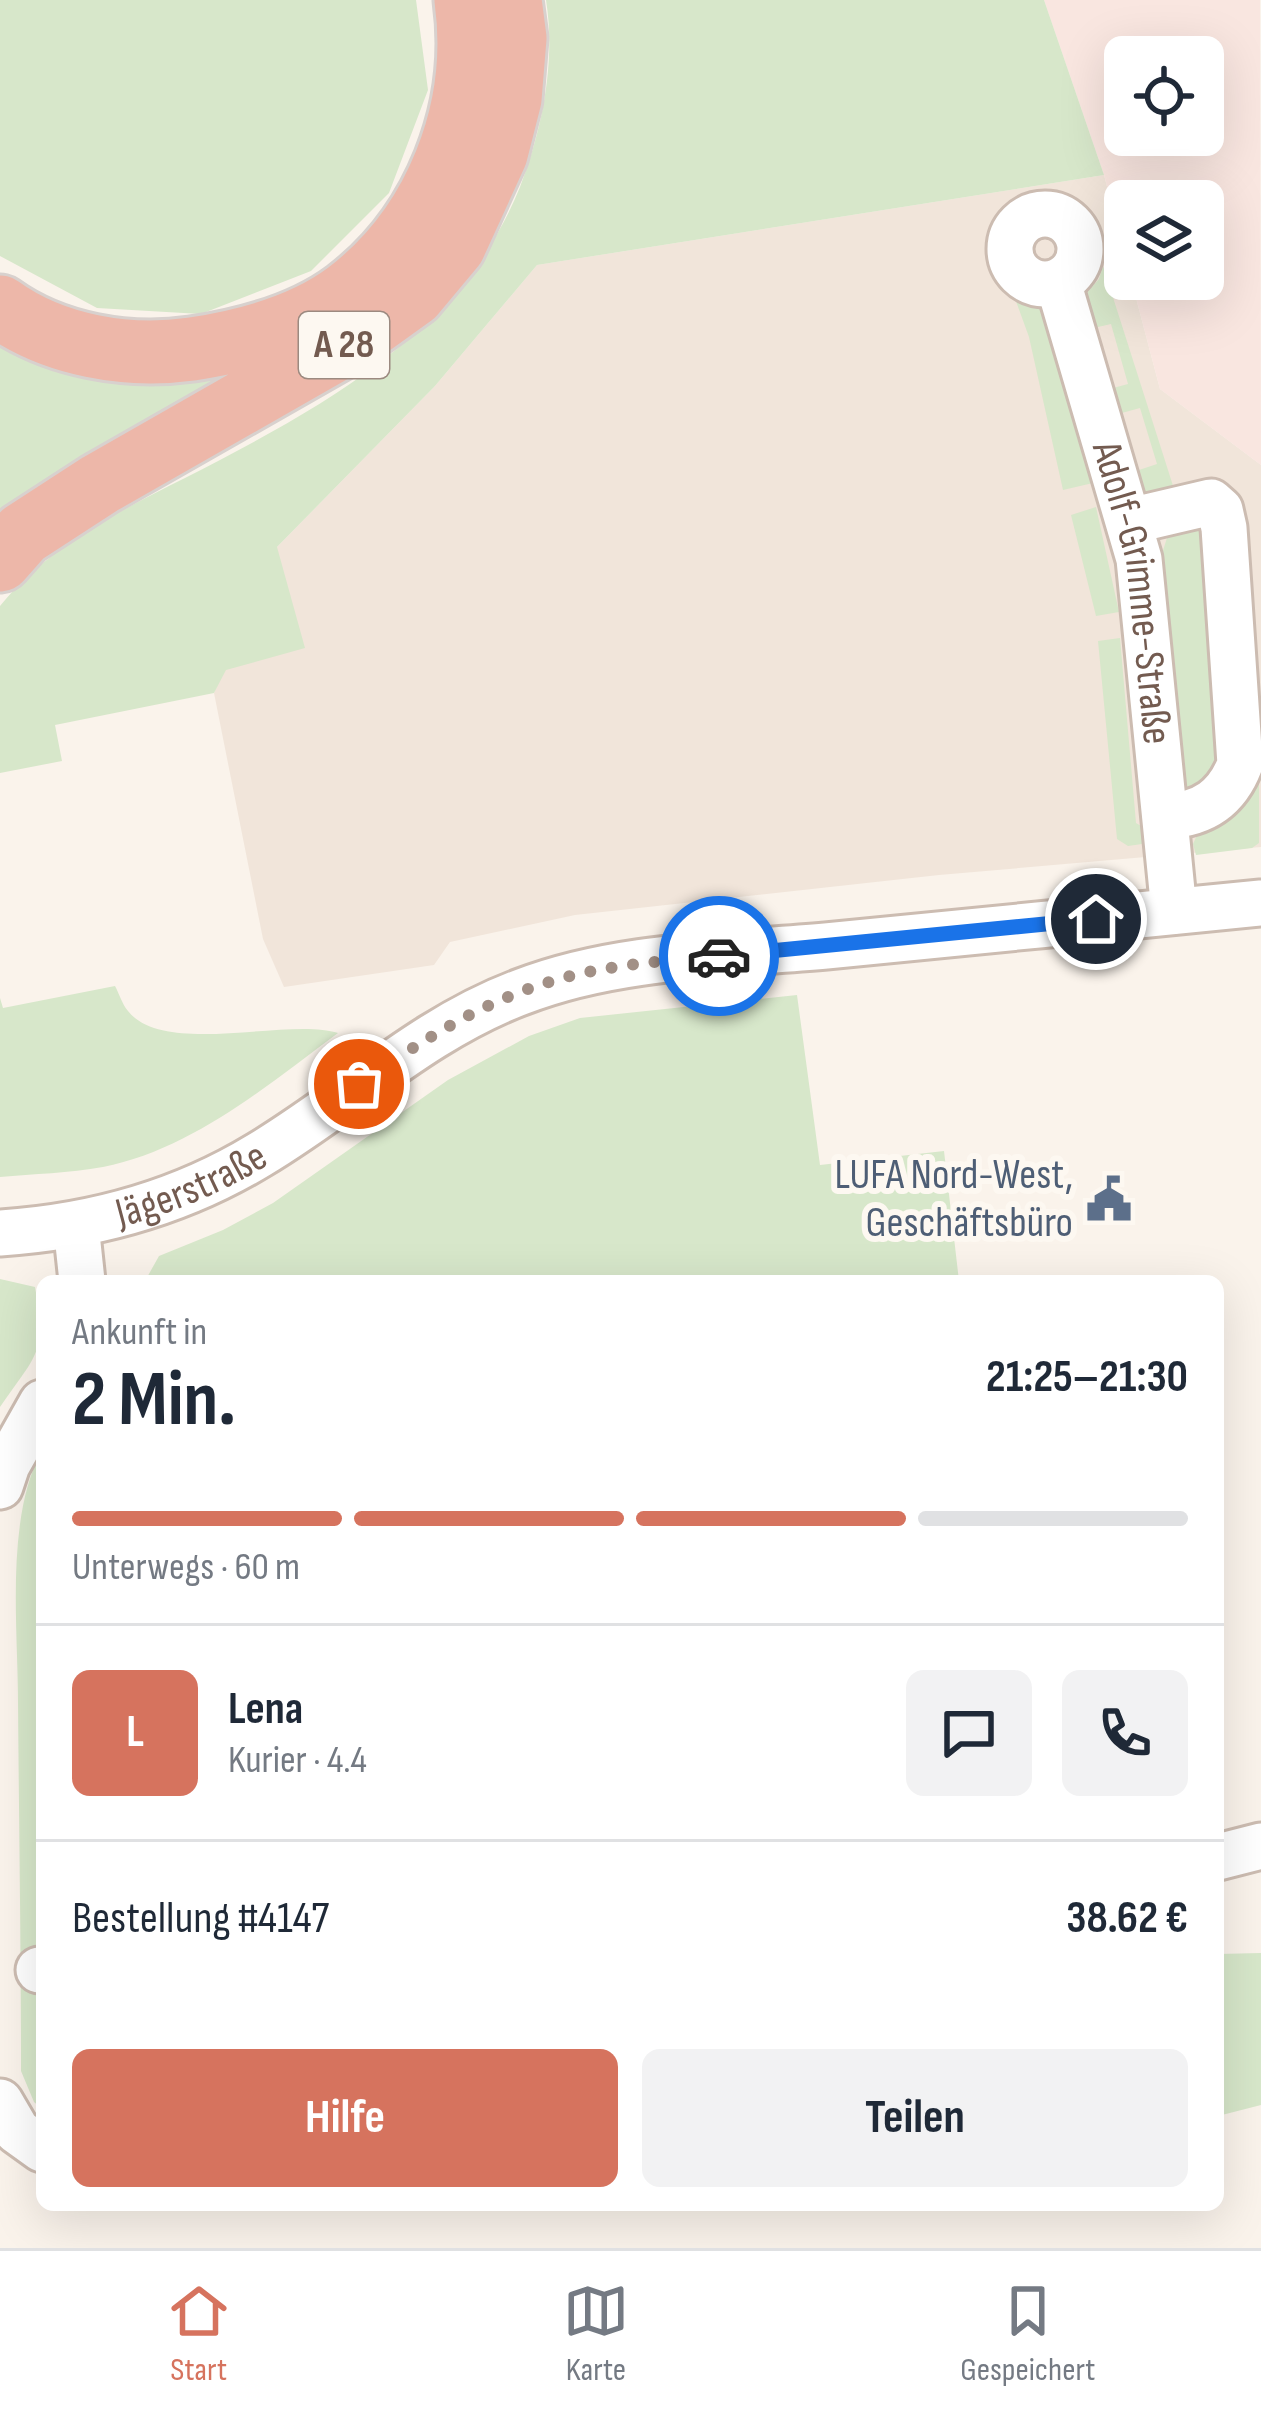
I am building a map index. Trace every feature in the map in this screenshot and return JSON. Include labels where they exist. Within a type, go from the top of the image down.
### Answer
[{"type":"highway","points":[[0,307],[24,324],[99,349],[163,353],[229,343],[287,325],[345,294],[389,252],[426,203],[451,154],[469,63],[466,0]]},
{"type":"highway","name":"A 28","points":[[0,560],[23,534],[100,484],[342,346],[413,295],[454,246],[496,154],[510,99],[515,38],[510,0]]},
{"type":"street","name":"Adolf-Grimme-Straße","points":[[1058,282],[1130,521],[1148,623],[1174,911]]},
{"type":"street","points":[[1130,521],[1202,501],[1220,510],[1224,528],[1240,764],[1230,789],[1211,804],[1189,815],[1167,817]]},
{"type":"street","name":"Jägerstraße","points":[[0,1233],[76,1225],[159,1203],[215,1180],[262,1154],[438,1031],[478,1009],[562,978],[700,958],[1261,903]]},
{"type":"street","points":[[76,1225],[81,1275]]},
{"type":"street","points":[[0,1486],[36,1414]]},
{"type":"street","points":[[1224,1855],[1261,1846]]},
{"type":"street","points":[[0,2102],[17,2131],[36,2146]]},
{"type":"shaded area","points":[[1044,0],[1260,0],[1261,465],[1160,389],[1137,300],[1224,300],[1224,180],[1105,180]]},
{"type":"shaded area","points":[[1104,175],[1104,300],[1137,300],[1160,389],[1261,465],[1261,847],[939,875],[575,915],[450,942],[434,965],[284,987],[263,939],[214,693],[277,547],[435,386],[537,265]]},
{"type":"green space","points":[[0,0],[416,0],[428,90],[389,193],[311,271],[201,314],[97,308],[0,256]]},
{"type":"green space","points":[[546,0],[1044,0],[1104,175],[537,265],[435,386],[277,547],[305,648],[226,670],[214,693],[55,725],[62,761],[0,773],[0,606],[40,565],[85,532],[286,424],[381,362],[462,285],[494,239],[520,187],[535,142],[548,71]]},
{"type":"green space","points":[[1103,266],[1104,300],[1114,300],[1175,492],[1136,500],[1130,473],[1157,464],[1140,408],[1111,416],[1102,391],[1128,384],[1111,324],[1085,330],[1083,297],[1099,279]]},
{"type":"green space","points":[[1013,293],[1043,309],[1068,380],[1093,483],[1063,490],[1029,337]]},
{"type":"green space","points":[[0,328],[288,347],[89,453],[0,521]]},
{"type":"green space","points":[[1096,507],[1119,612],[1096,616],[1071,515]]},
{"type":"green space","points":[[1211,517],[1220,783],[1185,799],[1160,560],[1172,522]]},
{"type":"green space","points":[[1120,638],[1136,823],[1148,830],[1149,843],[1128,846],[1117,839],[1098,641]]},
{"type":"green space","points":[[1259,771],[1259,843],[1252,848],[1196,855],[1193,844],[1202,824]]},
{"type":"green space","points":[[115,986],[128,1011],[145,1024],[169,1032],[316,1029],[338,1033],[227,1113],[167,1146],[103,1167],[0,1177],[0,998],[3,1008]]},
{"type":"green space","points":[[797,995],[820,1165],[944,1151],[958,1275],[148,1275],[159,1256],[273,1203],[448,1080],[529,1036],[580,1018]]},
{"type":"green space","points":[[0,1279],[35,1287],[36,1352],[0,1407]]},
{"type":"green space","points":[[36,1464],[36,2104],[21,2071],[16,1607],[18,1540]]},
{"type":"green space","points":[[1261,1953],[1261,2105],[1224,2114],[1224,1954]]},
{"type":"way so far","points":[[359,1084],[438,1031],[521,992],[607,968],[719,956]]},
{"type":"place","name":"LUFA Nord-West, Geschäftsbüro","points":[[1109,1199]]},
{"type":"route","points":[[719,956],[1096,919]]}]
